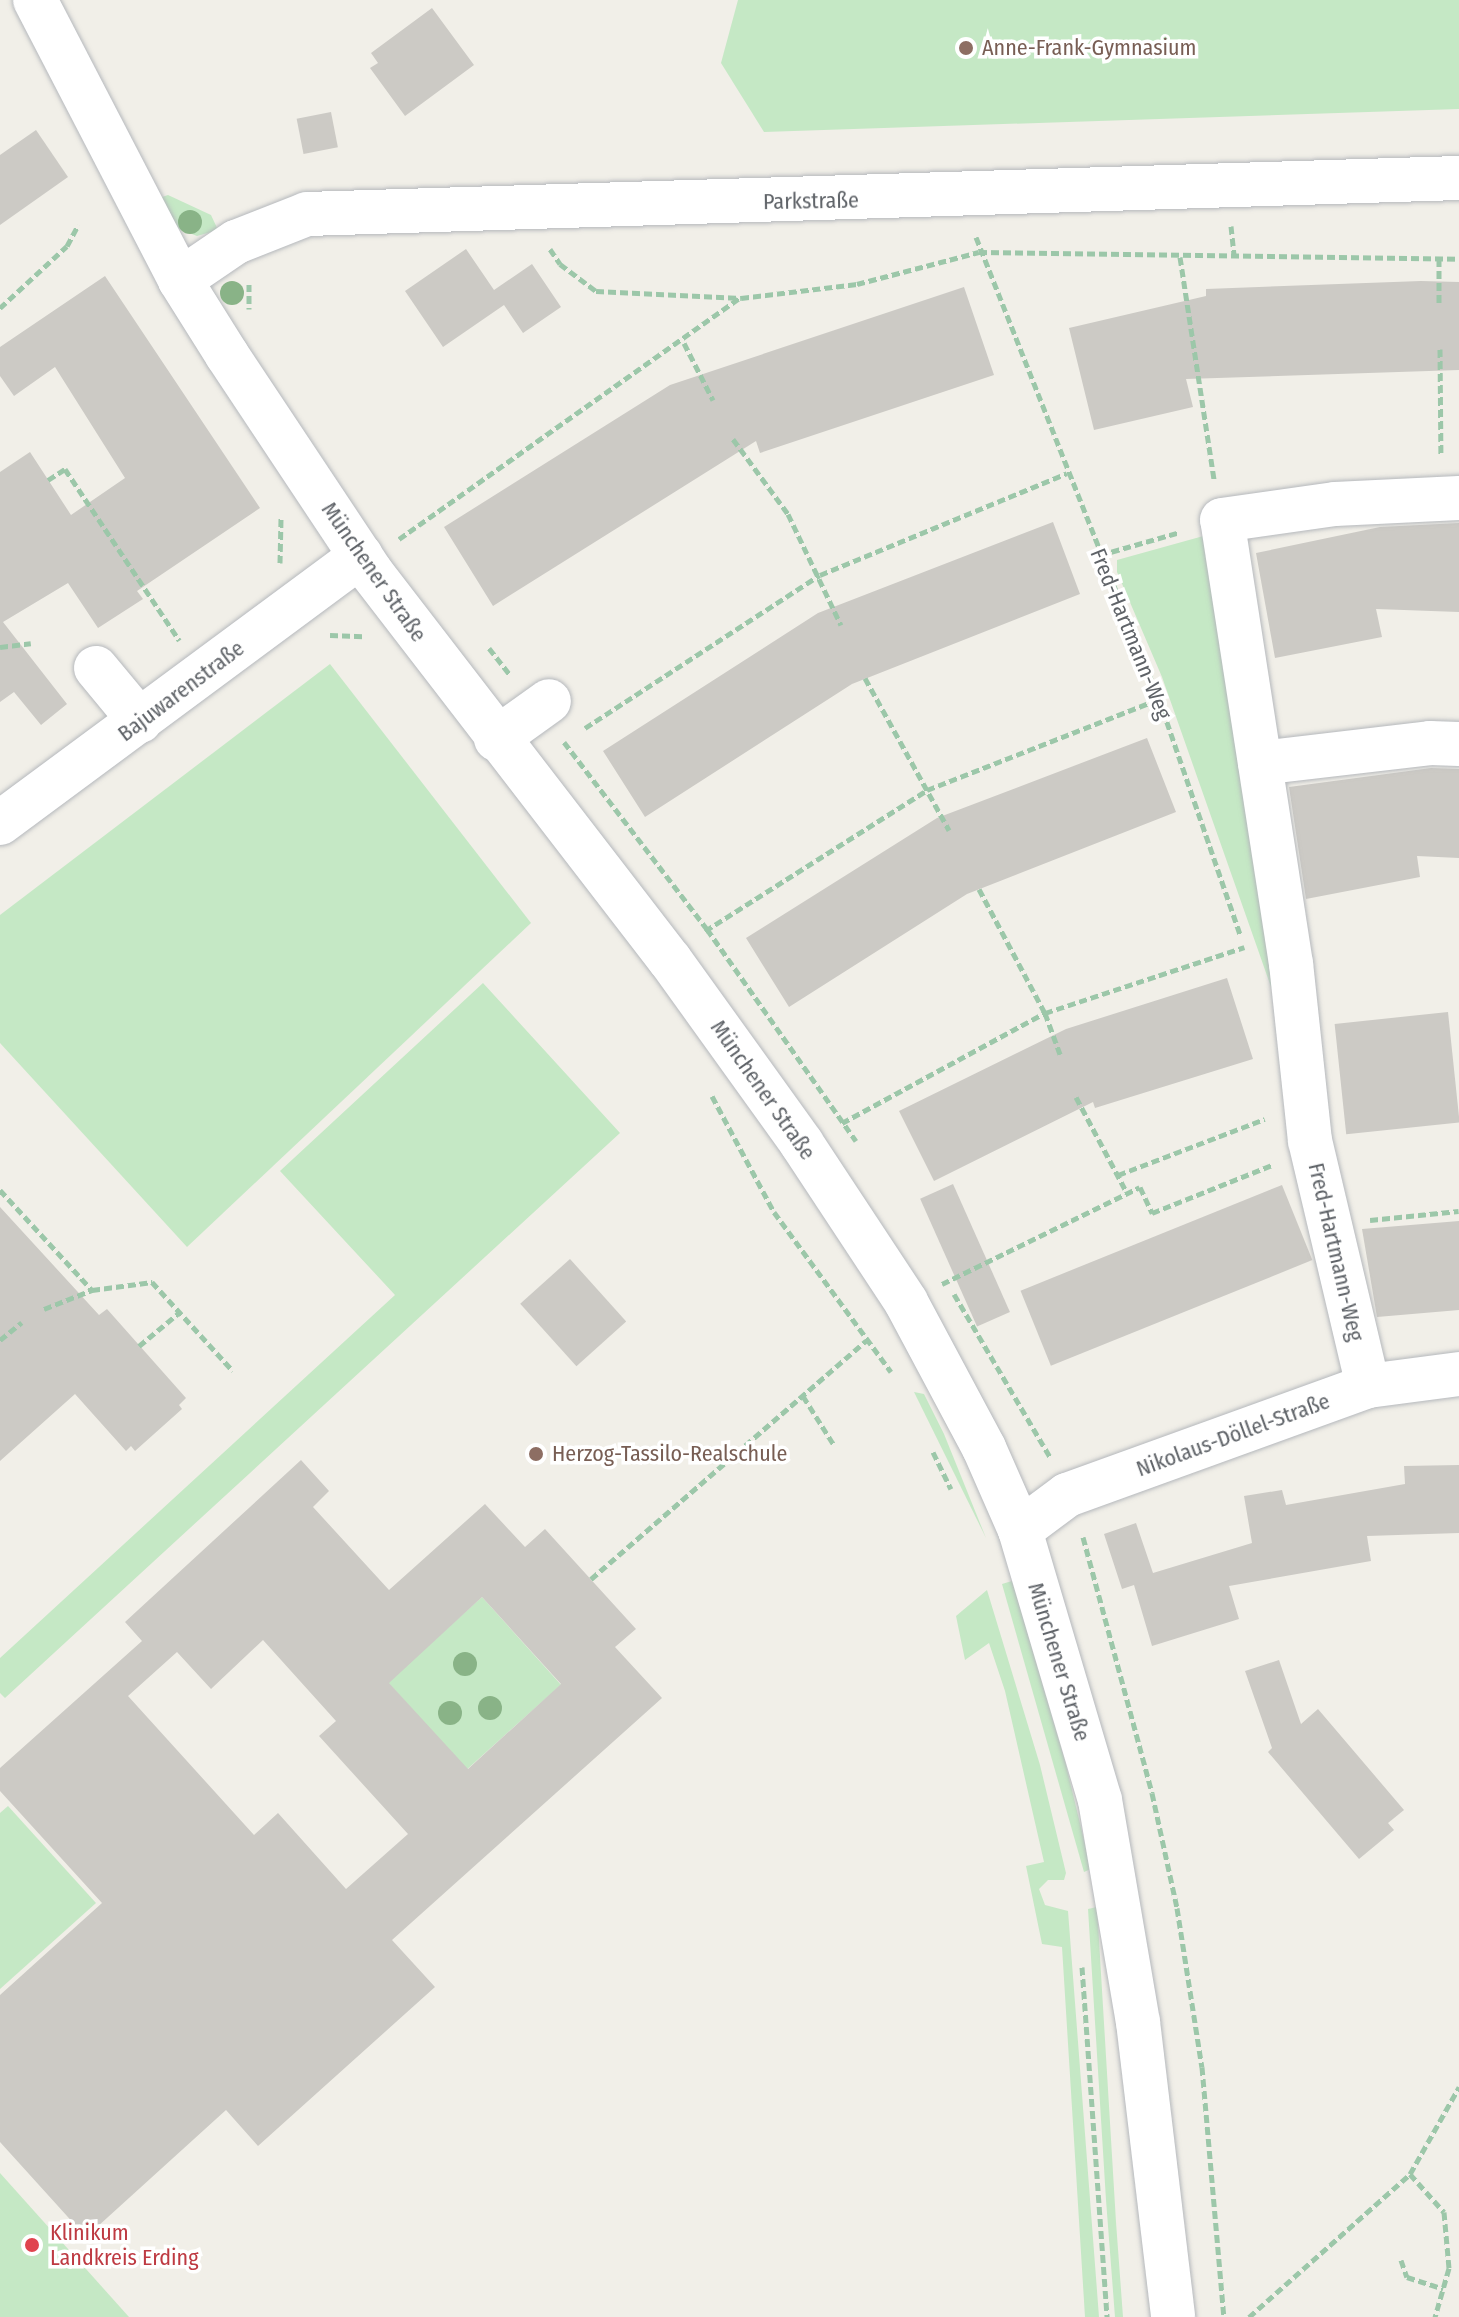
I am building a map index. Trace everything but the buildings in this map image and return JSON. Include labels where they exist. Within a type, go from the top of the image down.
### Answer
[{"type":"street","name":"Münchener Straße","points":[[35,0],[180,280],[379,548],[508,754],[670,960],[802,1144],[906,1302],[977,1435],[1020,1530],[1100,1800],[1115,1873],[1173,2317]]},
{"type":"street","name":"Parkstraße","points":[[180,280],[236,242],[307,214],[969,197],[1459,178]]},
{"type":"street","points":[[1222,520],[1335,504],[1450,498]]},
{"type":"street","name":"Fred-Hartmann-Weg","points":[[1222,520],[1291,964],[1311,1149],[1368,1386]]},
{"type":"street","name":"Bajuwarenstraße","points":[[0,823],[379,548]]},
{"type":"street","points":[[96,668],[140,721]]},
{"type":"street","points":[[508,754],[549,701]]},
{"type":"street","points":[[1260,763],[1430,743],[1459,744]]},
{"type":"street","name":"Nikolaus-Döllel-Straße","points":[[1020,1530],[1067,1495],[1368,1386],[1459,1374]]},
{"type":"path","name":"Fred-Hartmann-Weg","points":[[969,197],[979,252],[1159,699],[1250,961]]},
{"type":"path","points":[[521,208],[560,264],[596,291],[741,298],[857,284],[979,252],[1459,259]]},
{"type":"path","points":[[0,308],[67,246],[78,225]]},
{"type":"path","points":[[1100,555],[1222,520],[1201,415],[1180,257]]},
{"type":"path","points":[[1439,259],[1439,303]]},
{"type":"path","points":[[248,274],[249,313]]},
{"type":"path","points":[[379,548],[684,343],[741,298]]},
{"type":"path","points":[[684,343],[713,400]]},
{"type":"path","points":[[1440,349],[1450,498]]},
{"type":"path","points":[[733,439],[788,514],[820,575],[841,625]]},
{"type":"path","points":[[48,480],[65,469],[92,517],[188,654]]},
{"type":"path","points":[[508,754],[820,575],[1067,473]]},
{"type":"path","points":[[361,634],[371,647]]},
{"type":"path","points":[[0,647],[31,643]]},
{"type":"path","points":[[865,678],[949,830]]},
{"type":"path","points":[[670,960],[707,929],[927,790],[1159,699]]},
{"type":"path","points":[[979,889],[1045,1013],[1060,1054]]},
{"type":"path","points":[[802,1144],[1045,1013],[1244,947]]},
{"type":"path","points":[[708,1089],[774,1212],[896,1378]]},
{"type":"path","points":[[1076,1097],[1127,1193]]},
{"type":"path","points":[[1118,1175],[1304,1104]]},
{"type":"path","points":[[906,1302],[1140,1187],[1152,1213],[1311,1149]]},
{"type":"path","points":[[0,1190],[92,1290]]},
{"type":"path","points":[[1329,1224],[1459,1211]]},
{"type":"path","points":[[44,1309],[92,1290],[152,1282],[233,1371]]},
{"type":"path","points":[[139,1346],[180,1312]]},
{"type":"path","points":[[0,1340],[22,1322]]},
{"type":"path","points":[[591,1579],[866,1341]]},
{"type":"path","points":[[803,1396],[834,1445]]},
{"type":"path","points":[[930,1445],[957,1501]]},
{"type":"path","points":[[1081,1963],[1107,2317]]},
{"type":"path","points":[[1249,2317],[1410,2174],[1459,2087]]},
{"type":"path","points":[[1410,2174],[1444,2212],[1449,2268],[1435,2317]]},
{"type":"path","points":[[1401,2260],[1407,2277],[1443,2289]]},
{"type":"green space","name":"Anne-Frank-Gymnasium","points":[[738,0],[1459,0],[1459,109],[764,132],[721,63]]},
{"type":"green space","points":[[168,195],[211,215],[218,230],[197,236],[179,229],[159,198]]},
{"type":"green space","points":[[1207,535],[1276,1001],[1162,677],[1117,572],[1117,560]]},
{"type":"green space","points":[[330,664],[531,923],[187,1247],[0,1043],[0,915]]},
{"type":"green space","points":[[483,983],[620,1133],[5,1698],[0,1693],[0,1658],[395,1295],[280,1171]]},
{"type":"green space","points":[[914,1392],[924,1394],[944,1434],[986,1538]]},
{"type":"green space","points":[[1012,1581],[1065,1761],[1091,1869],[1084,1872],[1002,1584]]},
{"type":"green space","points":[[987,1590],[1040,1765],[1066,1873],[1064,1880],[1048,1880],[1039,1889],[1045,1905],[1068,1911],[1099,2317],[1085,2317],[1062,1947],[1042,1944],[1026,1866],[1044,1862],[1005,1691],[989,1643],[965,1660],[956,1616]]},
{"type":"green space","points":[[482,1597],[561,1685],[467,1770],[388,1682]]},
{"type":"green space","points":[[8,1806],[96,1903],[0,1989],[0,1813]]},
{"type":"green space","points":[[1097,1907],[1123,2317],[1115,2317],[1106,2200],[1088,1909]]},
{"type":"green space","name":"Klinikum Landkreis Erding","points":[[0,2173],[129,2317],[0,2317]]},
{"type":"place","name":"Anne-Frank-Gymnasium","points":[[966,48]]},
{"type":"place","name":"Herzog-Tassilo-Realschule","points":[[536,1454]]},
{"type":"place","name":"Klinikum Landkreis Erding","points":[[32,2245]]}]
